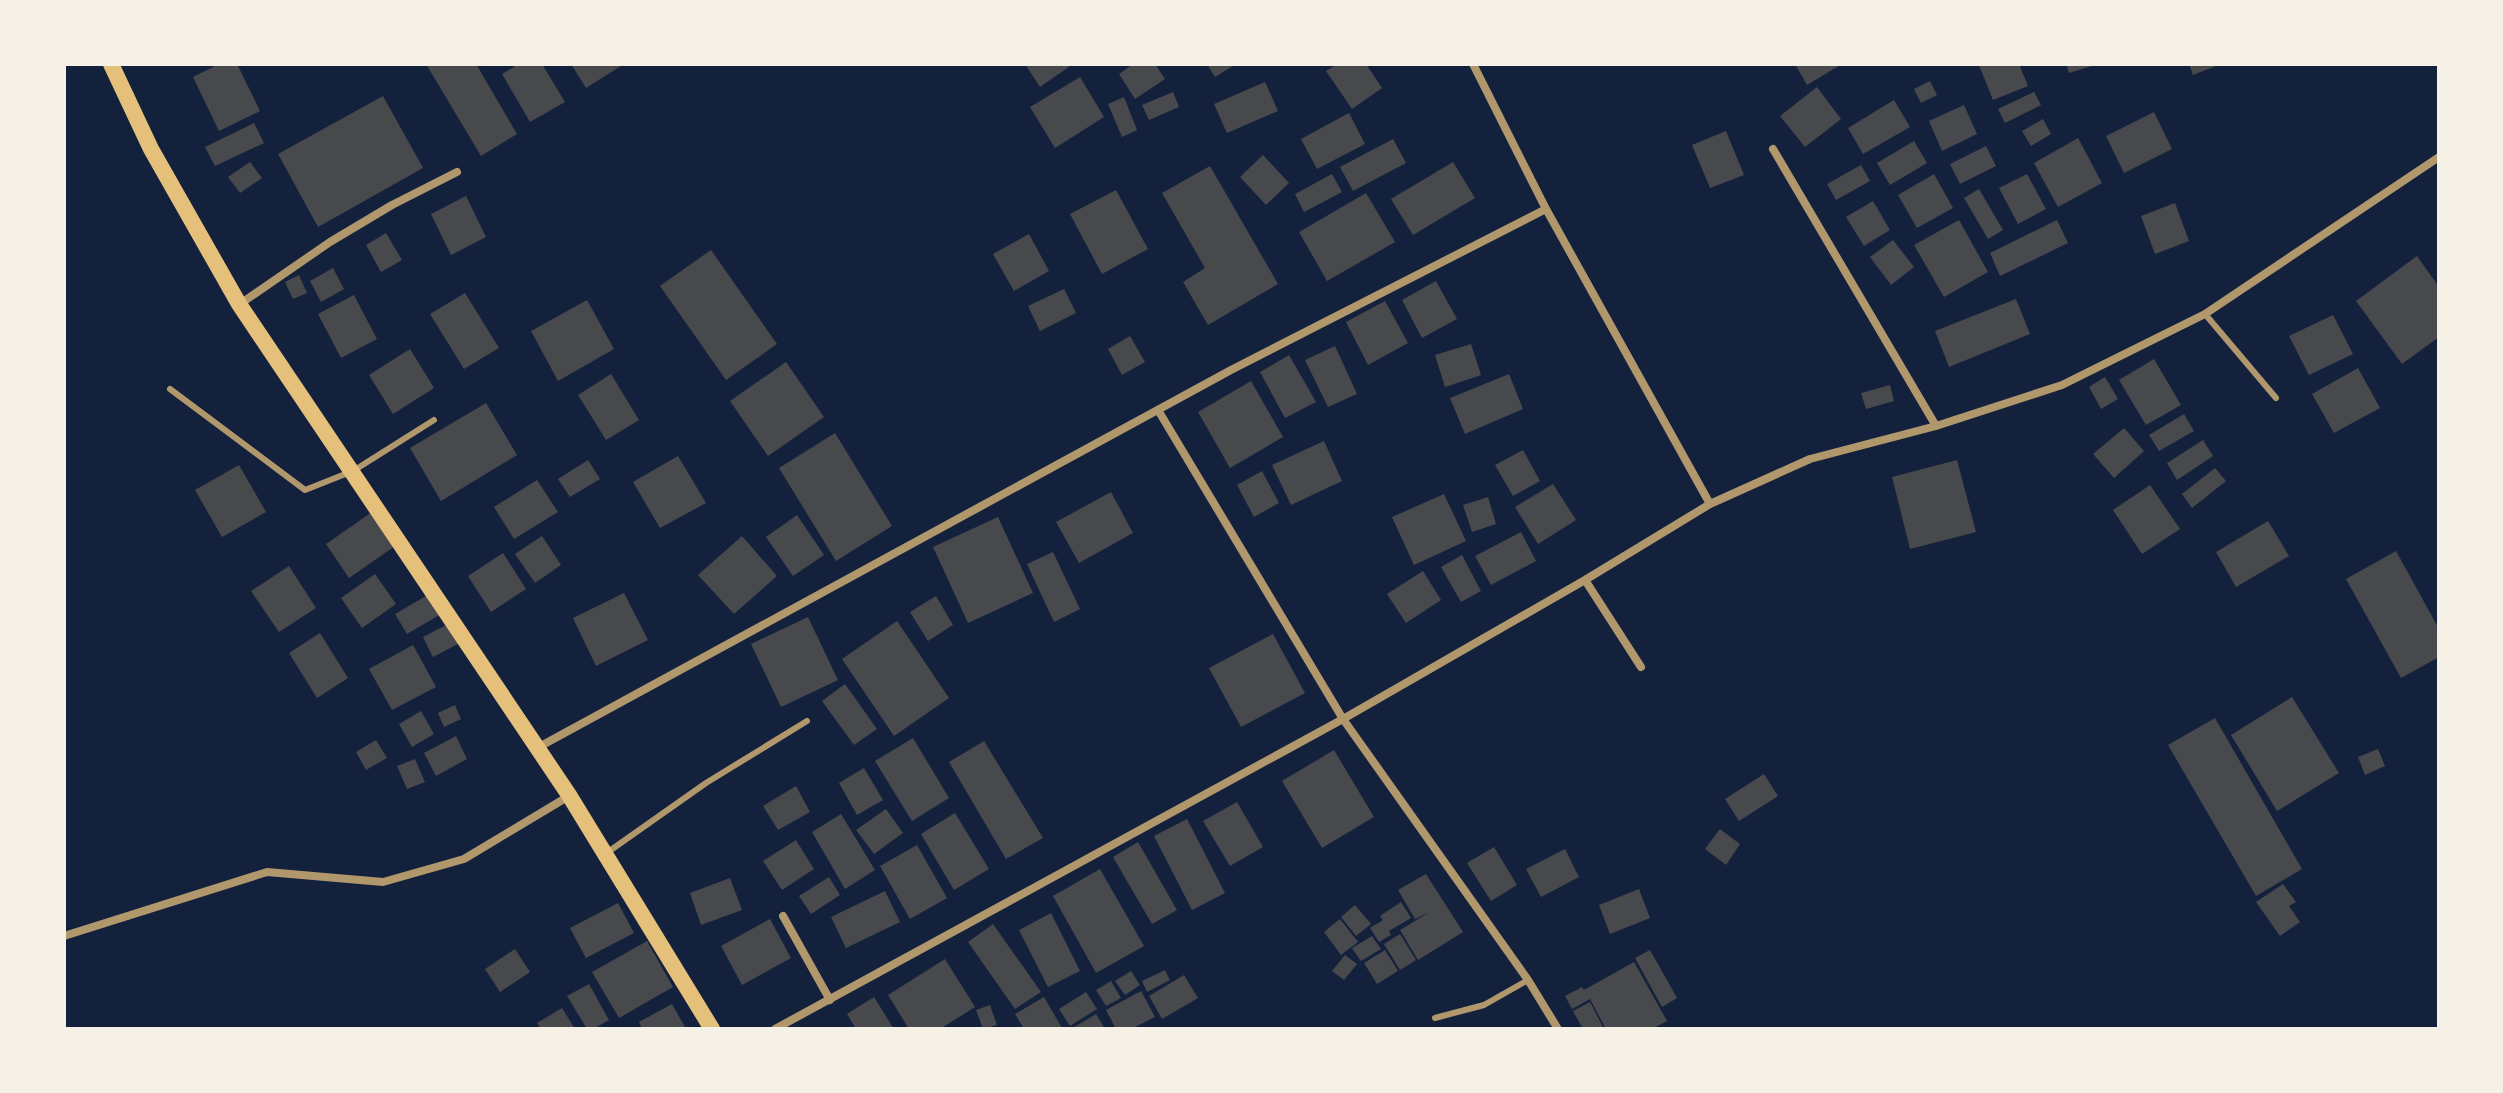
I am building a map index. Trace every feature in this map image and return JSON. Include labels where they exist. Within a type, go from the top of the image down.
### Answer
[{"type":"main road","points":[[111,64],[151,149],[239,304],[569,795],[712,1029]]},
{"type":"street","points":[[1473,64],[1546,209],[1710,504]]},
{"type":"street","points":[[1773,149],[1936,426]]},
{"type":"street","points":[[775,1029],[1343,719],[1710,504],[1810,459],[1936,426],[2062,385],[2205,314],[2439,157]]},
{"type":"street","points":[[239,304],[330,242],[392,205],[457,172]]},
{"type":"street","points":[[537,748],[1231,370],[1546,209]]},
{"type":"street","points":[[1158,410],[1343,719],[1528,980],[1558,1029]]},
{"type":"street","points":[[1585,580],[1641,667]]},
{"type":"street","points":[[64,936],[267,872],[383,882],[464,859],[569,795]]},
{"type":"street","points":[[783,916],[830,1000]]},
{"type":"lane","points":[[2205,314],[2276,398]]},
{"type":"lane","points":[[170,389],[305,490],[353,471],[434,420]]},
{"type":"lane","points":[[605,854],[706,783],[807,721]]},
{"type":"lane","points":[[1435,1018],[1484,1005],[1528,980]]},
{"type":"building","points":[[219,64],[237,64],[260,111],[219,131],[193,77]]},
{"type":"building","points":[[426,64],[476,64],[517,134],[481,156]]},
{"type":"building","points":[[519,64],[542,64],[565,102],[530,122],[502,74]]},
{"type":"building","points":[[571,64],[624,64],[586,88]]},
{"type":"building","points":[[1025,64],[1073,64],[1040,87]]},
{"type":"building","points":[[1133,64],[1155,64],[1165,79],[1135,99],[1119,74]]},
{"type":"building","points":[[1207,64],[1236,64],[1215,77]]},
{"type":"building","points":[[1337,64],[1366,64],[1382,88],[1352,109],[1326,71]]},
{"type":"building","points":[[1795,64],[1842,64],[1807,85]]},
{"type":"building","points":[[2019,64],[2028,86],[1993,100],[1979,65]]},
{"type":"building","points":[[2066,64],[2095,64],[2095,65],[2069,73]]},
{"type":"building","points":[[2189,64],[2221,64],[2193,75]]},
{"type":"building","points":[[1080,77],[1104,117],[1055,148],[1030,107]]},
{"type":"building","points":[[1930,81],[1937,95],[1921,103],[1914,89]]},
{"type":"building","points":[[1265,82],[1278,111],[1227,133],[1214,104]]},
{"type":"building","points":[[1817,87],[1841,119],[1805,147],[1780,116]]},
{"type":"building","points":[[1173,92],[1179,107],[1149,120],[1142,105]]},
{"type":"building","points":[[2034,92],[2041,105],[2005,123],[1998,109]]},
{"type":"building","points":[[383,96],[423,168],[318,227],[278,154]]},
{"type":"building","points":[[1124,97],[1137,130],[1122,137],[1108,104]]},
{"type":"building","points":[[1894,100],[1910,127],[1863,154],[1848,128]]},
{"type":"building","points":[[1964,105],[1977,134],[1942,151],[1929,121]]},
{"type":"building","points":[[2154,112],[2172,149],[2124,173],[2106,136]]},
{"type":"building","points":[[1349,113],[1365,144],[1317,169],[1301,139]]},
{"type":"building","points":[[2043,119],[2051,134],[2031,146],[2022,131]]},
{"type":"building","points":[[254,123],[264,143],[215,166],[205,147]]},
{"type":"building","points":[[1726,131],[1744,175],[1710,188],[1692,145]]},
{"type":"building","points":[[2078,138],[2102,183],[2058,207],[2034,163]]},
{"type":"building","points":[[1393,139],[1406,163],[1353,191],[1340,167]]},
{"type":"building","points":[[1914,141],[1927,163],[1890,185],[1877,163]]},
{"type":"building","points":[[1986,146],[1996,166],[1960,184],[1950,164]]},
{"type":"building","points":[[1263,155],[1289,183],[1266,205],[1240,177]]},
{"type":"building","points":[[250,162],[262,178],[240,193],[228,177]]},
{"type":"building","points":[[1453,162],[1475,198],[1413,235],[1391,199]]},
{"type":"building","points":[[1861,165],[1870,181],[1836,200],[1827,184]]},
{"type":"building","points":[[1210,166],[1278,284],[1208,325],[1183,282],[1205,268],[1162,193]]},
{"type":"building","points":[[1332,174],[1342,192],[1304,212],[1295,194]]},
{"type":"building","points":[[1934,174],[1953,208],[1917,228],[1898,195]]},
{"type":"building","points":[[2027,174],[2046,209],[2018,224],[1999,188]]},
{"type":"building","points":[[1979,189],[2003,230],[1988,239],[1964,198]]},
{"type":"building","points":[[1116,190],[1148,249],[1102,274],[1070,214]]},
{"type":"building","points":[[1366,193],[1395,242],[1327,281],[1299,232]]},
{"type":"building","points":[[466,196],[486,237],[451,255],[431,214]]},
{"type":"building","points":[[1873,201],[1890,230],[1864,246],[1846,217]]},
{"type":"building","points":[[2175,203],[2189,241],[2155,254],[2141,216]]},
{"type":"building","points":[[1959,220],[1988,272],[1944,297],[1914,245]]},
{"type":"building","points":[[2057,220],[2068,243],[2000,276],[1990,253]]},
{"type":"building","points":[[386,233],[402,260],[381,272],[366,245]]},
{"type":"building","points":[[1029,234],[1049,271],[1014,291],[993,254]]},
{"type":"building","points":[[1893,240],[1914,267],[1891,285],[1870,257]]},
{"type":"building","points":[[711,250],[777,344],[726,380],[660,286]]},
{"type":"building","points":[[2417,256],[2439,287],[2439,337],[2402,364],[2356,301]]},
{"type":"building","points":[[333,268],[344,289],[321,302],[310,281]]},
{"type":"building","points":[[299,275],[307,293],[293,299],[285,282]]},
{"type":"building","points":[[1436,281],[1457,319],[1422,338],[1402,300]]},
{"type":"building","points":[[1064,289],[1076,313],[1040,331],[1028,306]]},
{"type":"building","points":[[465,293],[499,348],[464,369],[430,314]]},
{"type":"building","points":[[354,295],[377,339],[341,358],[318,314]]},
{"type":"building","points":[[2016,299],[2030,334],[1949,367],[1935,331]]},
{"type":"building","points":[[587,300],[614,349],[558,381],[531,331]]},
{"type":"building","points":[[1385,301],[1408,343],[1368,365],[1346,322]]},
{"type":"building","points":[[2333,315],[2353,354],[2309,375],[2289,336]]},
{"type":"building","points":[[1130,336],[1145,362],[1122,375],[1108,349]]},
{"type":"building","points":[[1471,344],[1481,375],[1445,387],[1435,355]]},
{"type":"building","points":[[1335,346],[1357,394],[1328,407],[1305,360]]},
{"type":"building","points":[[410,349],[434,388],[393,414],[369,375]]},
{"type":"building","points":[[1289,355],[1316,402],[1285,418],[1260,372]]},
{"type":"building","points":[[2154,359],[2181,405],[2146,425],[2119,380]]},
{"type":"building","points":[[786,362],[824,417],[768,456],[730,401]]},
{"type":"building","points":[[2358,368],[2380,408],[2334,433],[2312,394]]},
{"type":"building","points":[[611,374],[639,420],[606,440],[578,395]]},
{"type":"building","points":[[1509,374],[1523,409],[1465,434],[1450,398]]},
{"type":"building","points":[[2105,377],[2118,399],[2101,409],[2089,387]]},
{"type":"building","points":[[1251,381],[1283,437],[1230,468],[1198,412]]},
{"type":"building","points":[[1890,385],[1894,401],[1866,409],[1861,393]]},
{"type":"building","points":[[486,403],[517,455],[441,501],[410,448]]},
{"type":"building","points":[[2184,414],[2194,431],[2159,451],[2149,435]]},
{"type":"building","points":[[2124,428],[2144,451],[2114,478],[2093,454]]},
{"type":"building","points":[[835,433],[892,526],[836,561],[779,468]]},
{"type":"building","points":[[2203,440],[2213,456],[2177,480],[2167,463]]},
{"type":"building","points":[[1324,441],[1342,481],[1291,505],[1272,465]]},
{"type":"building","points":[[1523,450],[1540,481],[1513,496],[1495,465]]},
{"type":"building","points":[[678,456],[706,503],[660,528],[633,482]]},
{"type":"building","points":[[588,460],[600,479],[570,497],[558,479]]},
{"type":"building","points":[[1957,460],[1976,532],[1910,549],[1892,477]]},
{"type":"building","points":[[239,465],[266,512],[222,537],[195,490]]},
{"type":"building","points":[[2215,468],[2226,481],[2192,508],[2182,494]]},
{"type":"building","points":[[1262,471],[1279,503],[1254,517],[1237,485]]},
{"type":"building","points":[[537,480],[558,512],[514,539],[494,507]]},
{"type":"building","points":[[1553,484],[1576,520],[1538,544],[1515,507]]},
{"type":"building","points":[[2150,485],[2180,529],[2142,554],[2113,510]]},
{"type":"building","points":[[1111,492],[1133,533],[1079,563],[1056,522]]},
{"type":"building","points":[[1444,494],[1466,541],[1414,565],[1392,517]]},
{"type":"building","points":[[1488,497],[1496,524],[1472,532],[1463,505]]},
{"type":"building","points":[[372,512],[395,546],[349,578],[326,544]]},
{"type":"building","points":[[797,515],[824,555],[793,576],[766,537]]},
{"type":"building","points":[[998,517],[1033,593],[968,623],[933,547]]},
{"type":"building","points":[[2268,521],[2289,556],[2236,587],[2216,552]]},
{"type":"building","points":[[1521,532],[1536,561],[1491,585],[1475,556]]},
{"type":"building","points":[[542,536],[561,565],[535,583],[515,554]]},
{"type":"building","points":[[742,536],[777,576],[734,614],[698,575]]},
{"type":"building","points":[[2396,551],[2439,629],[2439,657],[2401,678],[2346,579]]},
{"type":"building","points":[[1053,552],[1080,609],[1054,622],[1027,564]]},
{"type":"building","points":[[503,553],[526,589],[491,612],[468,576]]},
{"type":"building","points":[[1462,555],[1481,591],[1461,602],[1441,567]]},
{"type":"building","points":[[289,566],[316,608],[279,632],[251,591]]},
{"type":"building","points":[[1423,571],[1441,600],[1406,623],[1387,594]]},
{"type":"building","points":[[375,574],[396,604],[362,628],[341,598]]},
{"type":"building","points":[[431,593],[443,613],[407,634],[395,614]]},
{"type":"building","points":[[624,593],[648,640],[596,666],[573,618]]},
{"type":"building","points":[[936,596],[953,625],[928,641],[910,612]]},
{"type":"building","points":[[808,617],[838,680],[781,707],[751,644]]},
{"type":"building","points":[[897,621],[949,698],[894,736],[842,659]]},
{"type":"building","points":[[450,623],[460,643],[433,657],[423,637]]},
{"type":"building","points":[[320,633],[348,678],[317,698],[289,653]]},
{"type":"building","points":[[1273,634],[1305,693],[1241,727],[1209,668]]},
{"type":"building","points":[[413,645],[436,687],[392,710],[369,669]]},
{"type":"building","points":[[845,684],[877,729],[854,745],[822,701]]},
{"type":"building","points":[[2292,697],[2339,773],[2277,811],[2231,735]]},
{"type":"building","points":[[455,705],[461,719],[444,727],[438,713]]},
{"type":"building","points":[[421,711],[434,734],[412,747],[399,724]]},
{"type":"building","points":[[2215,718],[2302,869],[2256,896],[2168,745]]},
{"type":"building","points":[[456,736],[467,759],[436,776],[424,753]]},
{"type":"building","points":[[913,738],[949,798],[912,821],[875,761]]},
{"type":"building","points":[[376,740],[387,758],[366,770],[356,752]]},
{"type":"building","points":[[984,741],[1043,838],[1006,859],[949,762]]},
{"type":"building","points":[[2378,749],[2385,766],[2365,775],[2358,757]]},
{"type":"building","points":[[1334,750],[1374,817],[1322,848],[1282,781]]},
{"type":"building","points":[[415,759],[425,782],[407,789],[397,766]]},
{"type":"building","points":[[864,768],[883,800],[857,815],[839,783]]},
{"type":"building","points":[[1764,774],[1778,796],[1739,821],[1725,799]]},
{"type":"building","points":[[796,786],[810,812],[778,830],[763,806]]},
{"type":"building","points":[[1237,802],[1263,847],[1230,866],[1203,821]]},
{"type":"building","points":[[886,809],[903,833],[874,854],[856,830]]},
{"type":"building","points":[[955,813],[989,869],[954,890],[921,834]]},
{"type":"building","points":[[841,814],[875,870],[845,889],[812,832]]},
{"type":"building","points":[[1187,819],[1225,893],[1192,910],[1154,836]]},
{"type":"building","points":[[1720,829],[1740,844],[1726,865],[1705,849]]},
{"type":"building","points":[[796,840],[814,869],[782,890],[763,861]]},
{"type":"building","points":[[1138,842],[1177,910],[1152,924],[1113,857]]},
{"type":"building","points":[[917,845],[947,898],[910,919],[880,866]]},
{"type":"building","points":[[1494,847],[1517,885],[1491,901],[1467,863]]},
{"type":"building","points":[[1565,849],[1579,877],[1541,897],[1526,869]]},
{"type":"building","points":[[1100,869],[1144,946],[1096,973],[1053,896]]},
{"type":"building","points":[[1426,874],[1463,932],[1418,960],[1400,930],[1428,913],[1415,919],[1398,890]]},
{"type":"building","points":[[829,877],[840,895],[811,914],[799,896]]},
{"type":"building","points":[[730,878],[742,910],[701,925],[690,893]]},
{"type":"building","points":[[2283,884],[2296,902],[2289,906],[2300,922],[2280,936],[2256,902]]},
{"type":"building","points":[[1639,889],[1650,918],[1610,934],[1599,905]]},
{"type":"building","points":[[885,891],[900,922],[846,948],[831,917]]},
{"type":"building","points":[[1401,902],[1411,918],[1389,931],[1391,935],[1379,942],[1370,928],[1383,920],[1380,916]]},
{"type":"building","points":[[618,903],[634,933],[586,958],[570,928]]},
{"type":"building","points":[[1355,905],[1371,924],[1356,936],[1341,917]]},
{"type":"building","points":[[1051,913],[1080,971],[1048,987],[1019,930]]},
{"type":"building","points":[[770,919],[791,958],[742,985],[721,946]]},
{"type":"building","points":[[1340,919],[1358,942],[1341,955],[1324,932]]},
{"type":"building","points":[[993,924],[1041,992],[1015,1009],[968,942]]},
{"type":"building","points":[[1400,934],[1416,960],[1400,970],[1384,944]]},
{"type":"building","points":[[1372,936],[1381,949],[1361,961],[1352,948]]},
{"type":"building","points":[[647,941],[673,987],[619,1018],[592,972]]},
{"type":"building","points":[[515,949],[530,972],[500,992],[485,969]]},
{"type":"building","points":[[1385,950],[1398,971],[1377,984],[1364,963]]},
{"type":"building","points":[[1650,950],[1677,998],[1662,1007],[1635,958]]},
{"type":"building","points":[[1345,955],[1357,964],[1344,980],[1332,971]]},
{"type":"building","points":[[945,959],[975,1007],[940,1029],[909,1029],[888,995]]},
{"type":"building","points":[[1634,962],[1667,1021],[1652,1029],[1606,1029],[1590,999],[1572,1009],[1565,996],[1582,987],[1584,990]]},
{"type":"building","points":[[1165,970],[1170,980],[1147,992],[1142,981]]},
{"type":"building","points":[[1131,971],[1140,985],[1125,995],[1115,981]]},
{"type":"building","points":[[1184,975],[1198,998],[1162,1019],[1149,996]]},
{"type":"building","points":[[1111,981],[1121,998],[1106,1006],[1096,990]]},
{"type":"building","points":[[589,984],[609,1020],[593,1029],[587,1029],[567,996]]},
{"type":"building","points":[[1141,991],[1155,1017],[1131,1029],[1116,1029],[1106,1010]]},
{"type":"building","points":[[1086,992],[1097,1009],[1070,1026],[1059,1009]]},
{"type":"building","points":[[874,997],[894,1029],[856,1029],[847,1014]]},
{"type":"building","points":[[1044,997],[1062,1028],[1024,1029],[1015,1014]]},
{"type":"building","points":[[1590,1002],[1604,1029],[1583,1029],[1573,1011]]},
{"type":"building","points":[[672,1004],[686,1029],[642,1029],[639,1022]]},
{"type":"building","points":[[990,1005],[997,1025],[983,1029],[976,1010]]},
{"type":"building","points":[[562,1008],[575,1029],[541,1029],[537,1023]]},
{"type":"building","points":[[1096,1014],[1105,1029],[1071,1029]]}]
